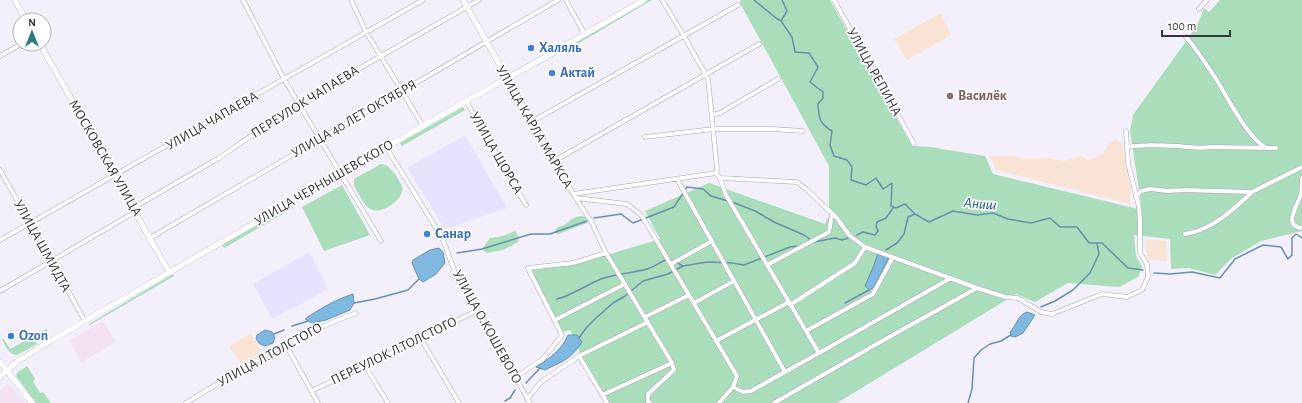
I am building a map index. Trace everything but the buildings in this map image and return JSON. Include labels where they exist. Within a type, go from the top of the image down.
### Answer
[{"type":"street","points":[[15,0],[22,12]]},
{"type":"street","points":[[243,0],[284,79],[381,241]]},
{"type":"street","points":[[350,0],[366,32],[423,126]]},
{"type":"street","name":"УЛИЦА ЧАПАЕВА","points":[[0,240],[423,0]]},
{"type":"street","name":"УЛИЦА КАРЛА МАРКСА","points":[[463,0],[533,121],[574,196],[592,223],[606,253],[672,363]]},
{"type":"street","name":"ПЕРЕУЛОК ЧАПАЕВА","points":[[0,291],[51,262],[219,158],[299,103],[479,0]]},
{"type":"street","name":"УЛИЦА 40 ЛЕТ ОКТЯБРЯ","points":[[150,238],[558,0]]},
{"type":"street","points":[[566,0],[585,34]]},
{"type":"street","name":"УЛИЦА ЧЕРНЫШЕВСКОГО","points":[[0,377],[18,360],[644,0]]},
{"type":"street","points":[[662,0],[708,79],[714,129],[716,173],[720,178],[726,194],[819,353]]},
{"type":"street","name":"УЛИЦА РЕПИНА","points":[[834,0],[914,144]]},
{"type":"street","points":[[1199,9],[1207,0]]},
{"type":"street","points":[[533,121],[738,5]]},
{"type":"street","points":[[1186,37],[1202,57],[1235,112],[1256,140],[1267,148]]},
{"type":"street","points":[[554,161],[759,44]]},
{"type":"street","points":[[0,56],[12,49]]},
{"type":"street","name":"МОСКОВСКАЯ УЛИЦА","points":[[45,52],[169,272]]},
{"type":"street","points":[[712,115],[720,113],[778,79]]},
{"type":"street","name":"УЛИЦА ЩОРСА","points":[[466,101],[526,205]]},
{"type":"street","points":[[645,138],[714,129],[772,129],[803,131]]},
{"type":"street","points":[[720,178],[797,182],[832,214],[849,235],[866,247],[977,288],[1005,297],[1018,298],[1040,312],[1052,314],[1102,294],[1127,298],[1142,290],[1148,277],[1148,268],[1140,253],[1140,221],[1136,196],[1129,169],[1126,131]]},
{"type":"street","points":[[1127,147],[1140,145],[1201,148],[1276,148]]},
{"type":"street","name":"УЛИЦА О.КОШЕВОГО","points":[[386,147],[441,236],[458,281],[478,310],[514,378],[530,403]]},
{"type":"street","points":[[1185,234],[1200,231],[1220,220],[1253,191],[1302,167]]},
{"type":"street","name":"УЛИЦА ШМИДТА","points":[[0,170],[85,321]]},
{"type":"street","points":[[574,196],[677,178],[716,173]]},
{"type":"street","points":[[677,178],[785,372]]},
{"type":"street","points":[[1302,178],[1301,193],[1292,219],[1292,224],[1294,226],[1302,228]]},
{"type":"street","points":[[1136,196],[1141,190],[1150,189],[1253,191]]},
{"type":"street","points":[[574,196],[627,204],[642,216],[737,376],[733,386],[719,403]]},
{"type":"street","points":[[767,265],[829,232],[832,214]]},
{"type":"street","points":[[671,264],[712,241]]},
{"type":"street","points":[[716,341],[790,304],[855,263],[866,247]]},
{"type":"street","points":[[514,378],[543,359],[562,335],[528,268],[573,263],[606,253]]},
{"type":"street","points":[[806,331],[873,294],[893,257]]},
{"type":"street","points":[[733,386],[743,392],[751,391],[951,278]]},
{"type":"street","points":[[694,303],[734,281]]},
{"type":"street","points":[[555,320],[624,284]]},
{"type":"street","points":[[774,403],[977,288]]},
{"type":"street","points":[[644,317],[689,295]]},
{"type":"street","name":"ПЕРЕУЛОК Л.ТОЛСТОГО","points":[[311,391],[421,339],[478,310]]},
{"type":"street","name":"УЛИЦА Л.ТОЛСТОГО","points":[[186,403],[241,369],[291,341],[356,313]]},
{"type":"street","points":[[527,399],[541,382],[579,356],[648,322]]},
{"type":"street","points":[[421,339],[459,403]]},
{"type":"street","points":[[286,345],[318,403]]},
{"type":"street","points":[[579,356],[607,403]]},
{"type":"street","points":[[0,362],[32,403]]},
{"type":"street","points":[[602,395],[672,363],[674,370],[648,394],[648,401],[650,403]]},
{"type":"street","points":[[365,366],[388,403]]},
{"type":"shaded area","points":[[941,13],[951,35],[907,60],[894,39]]},
{"type":"shaded area","points":[[465,135],[507,208],[445,229],[407,168]]},
{"type":"shaded area","points":[[1116,140],[1122,143],[1131,190],[1130,204],[996,170],[990,157],[1013,156],[1026,159],[1046,158],[1064,161],[1082,156],[1088,160],[1103,154],[1111,141]]},
{"type":"shaded area","points":[[1145,239],[1166,241],[1167,261],[1147,259]]},
{"type":"shaded area","points":[[309,252],[328,289],[272,319],[253,284]]},
{"type":"shaded area","points":[[103,321],[116,342],[82,362],[69,341]]},
{"type":"shaded area","points":[[251,333],[261,352],[241,364],[229,346]]},
{"type":"shaded area","points":[[9,384],[25,403],[0,403],[0,390]]},
{"type":"green space","points":[[648,0],[652,0],[569,49],[569,46]]},
{"type":"green space","points":[[741,0],[830,0],[912,146],[930,147],[985,156],[993,174],[1142,210],[1130,131],[1133,115],[1197,26],[1204,8],[1209,12],[1220,0],[1302,0],[1302,231],[1261,241],[1232,258],[1215,275],[1189,268],[1171,269],[1170,239],[1134,235],[1136,256],[1142,267],[1138,277],[1119,287],[1068,283],[1035,302],[1016,294],[837,403],[610,403],[579,351],[570,330],[563,332],[531,270],[574,265],[660,239],[645,211],[709,183],[825,224],[829,216],[829,166],[740,3]]},
{"type":"green space","points":[[463,107],[465,110],[402,146],[400,143]]},
{"type":"green space","points":[[381,164],[388,166],[391,169],[403,189],[400,197],[395,202],[383,210],[376,211],[372,210],[364,203],[354,186],[354,179]]},
{"type":"green space","points":[[342,185],[370,235],[324,251],[302,207]]},
{"type":"green space","points":[[291,206],[293,208],[224,248],[222,245]]},
{"type":"green space","points":[[581,216],[585,217],[587,223],[558,234],[554,233],[558,228],[567,224],[574,218]]},
{"type":"green space","points":[[515,231],[519,237],[518,242],[503,250],[487,253],[482,249],[490,238],[503,236]]},
{"type":"green space","points":[[173,274],[174,276],[90,325],[89,324]]},
{"type":"green space","points":[[46,329],[49,337],[43,340],[40,336],[34,339],[37,344],[17,355],[9,352],[2,339],[3,338],[10,349]]},
{"type":"green space","points":[[27,366],[35,379],[33,382],[40,393],[43,392],[51,403],[36,403],[16,376],[17,373]]},
{"type":"water","points":[[439,248],[443,252],[445,263],[436,274],[423,282],[419,279],[412,263],[413,260],[430,250]]},
{"type":"water","points":[[878,253],[889,257],[874,287],[869,290],[865,286]]},
{"type":"water","points":[[353,294],[354,303],[350,310],[326,320],[312,323],[305,319],[328,305]]},
{"type":"water","points":[[1027,312],[1035,315],[1023,333],[1015,337],[1011,336],[1010,332],[1019,318]]},
{"type":"water","points":[[265,330],[272,332],[275,337],[273,343],[265,346],[260,344],[256,339],[257,335]]},
{"type":"water","points":[[568,335],[577,335],[582,342],[574,353],[545,370],[536,367],[559,350]]},
{"type":"waterway","points":[[754,0],[781,21]]},
{"type":"waterway","name":"Аниш","points":[[782,0],[787,11],[781,21],[792,37],[795,52],[809,53],[818,67],[810,82],[823,92],[823,98],[818,104],[819,117],[824,126],[832,131],[830,145],[834,156],[847,160],[852,167],[851,180],[866,185],[876,178],[883,189],[892,183],[891,206],[896,208],[905,204],[915,214],[929,222],[953,211],[977,215],[993,213],[1008,219],[1031,223],[1050,218],[1060,227],[1077,227],[1089,243],[1102,243],[1128,268],[1143,270]]},
{"type":"waterway","points":[[594,218],[621,214],[633,223],[674,207],[687,187],[703,189],[711,196],[728,201]]},
{"type":"waterway","points":[[732,202],[755,211],[774,222],[804,235],[811,240]]},
{"type":"waterway","points":[[857,235],[863,232],[875,235],[878,231],[876,226],[877,222],[886,218],[893,208]]},
{"type":"waterway","points":[[886,250],[897,243],[904,234],[908,217],[915,214]]},
{"type":"waterway","points":[[457,253],[482,249],[531,234],[550,234],[587,221]]},
{"type":"waterway","name":"Аниш","points":[[1154,273],[1170,274],[1192,272],[1220,278],[1235,259],[1263,245],[1281,247],[1288,259],[1292,255],[1292,238],[1296,234],[1302,238]]},
{"type":"waterway","points":[[814,242],[835,238],[842,240],[848,238]]},
{"type":"waterway","points":[[1041,307],[1055,301],[1073,290],[1090,273],[1099,254],[1097,243]]},
{"type":"waterway","points":[[579,338],[596,318],[613,303],[625,296],[643,281],[668,274],[683,266],[707,262],[744,265],[790,247],[799,246]]},
{"type":"waterway","points":[[557,299],[569,295],[601,279],[647,269],[667,260],[676,262],[683,266]]},
{"type":"waterway","points":[[354,303],[408,290],[419,279]]},
{"type":"waterway","points":[[845,303],[869,290]]},
{"type":"waterway","points":[[292,326],[308,321]]},
{"type":"waterway","points":[[274,334],[284,330]]},
{"type":"waterway","points":[[968,403],[972,389],[974,358],[981,350],[990,344],[1001,341],[1011,335]]},
{"type":"waterway","points":[[526,383],[540,368]]},
{"type":"waterway","points":[[505,401],[510,398],[515,390]]},
{"type":"place","name":"Халяль","points":[[531,48]]},
{"type":"place","name":"Актай","points":[[552,73]]},
{"type":"place","name":"Василёк","points":[[950,96]]},
{"type":"place","name":"Санар","points":[[427,234]]},
{"type":"place","name":"Ozon","points":[[11,336]]}]
